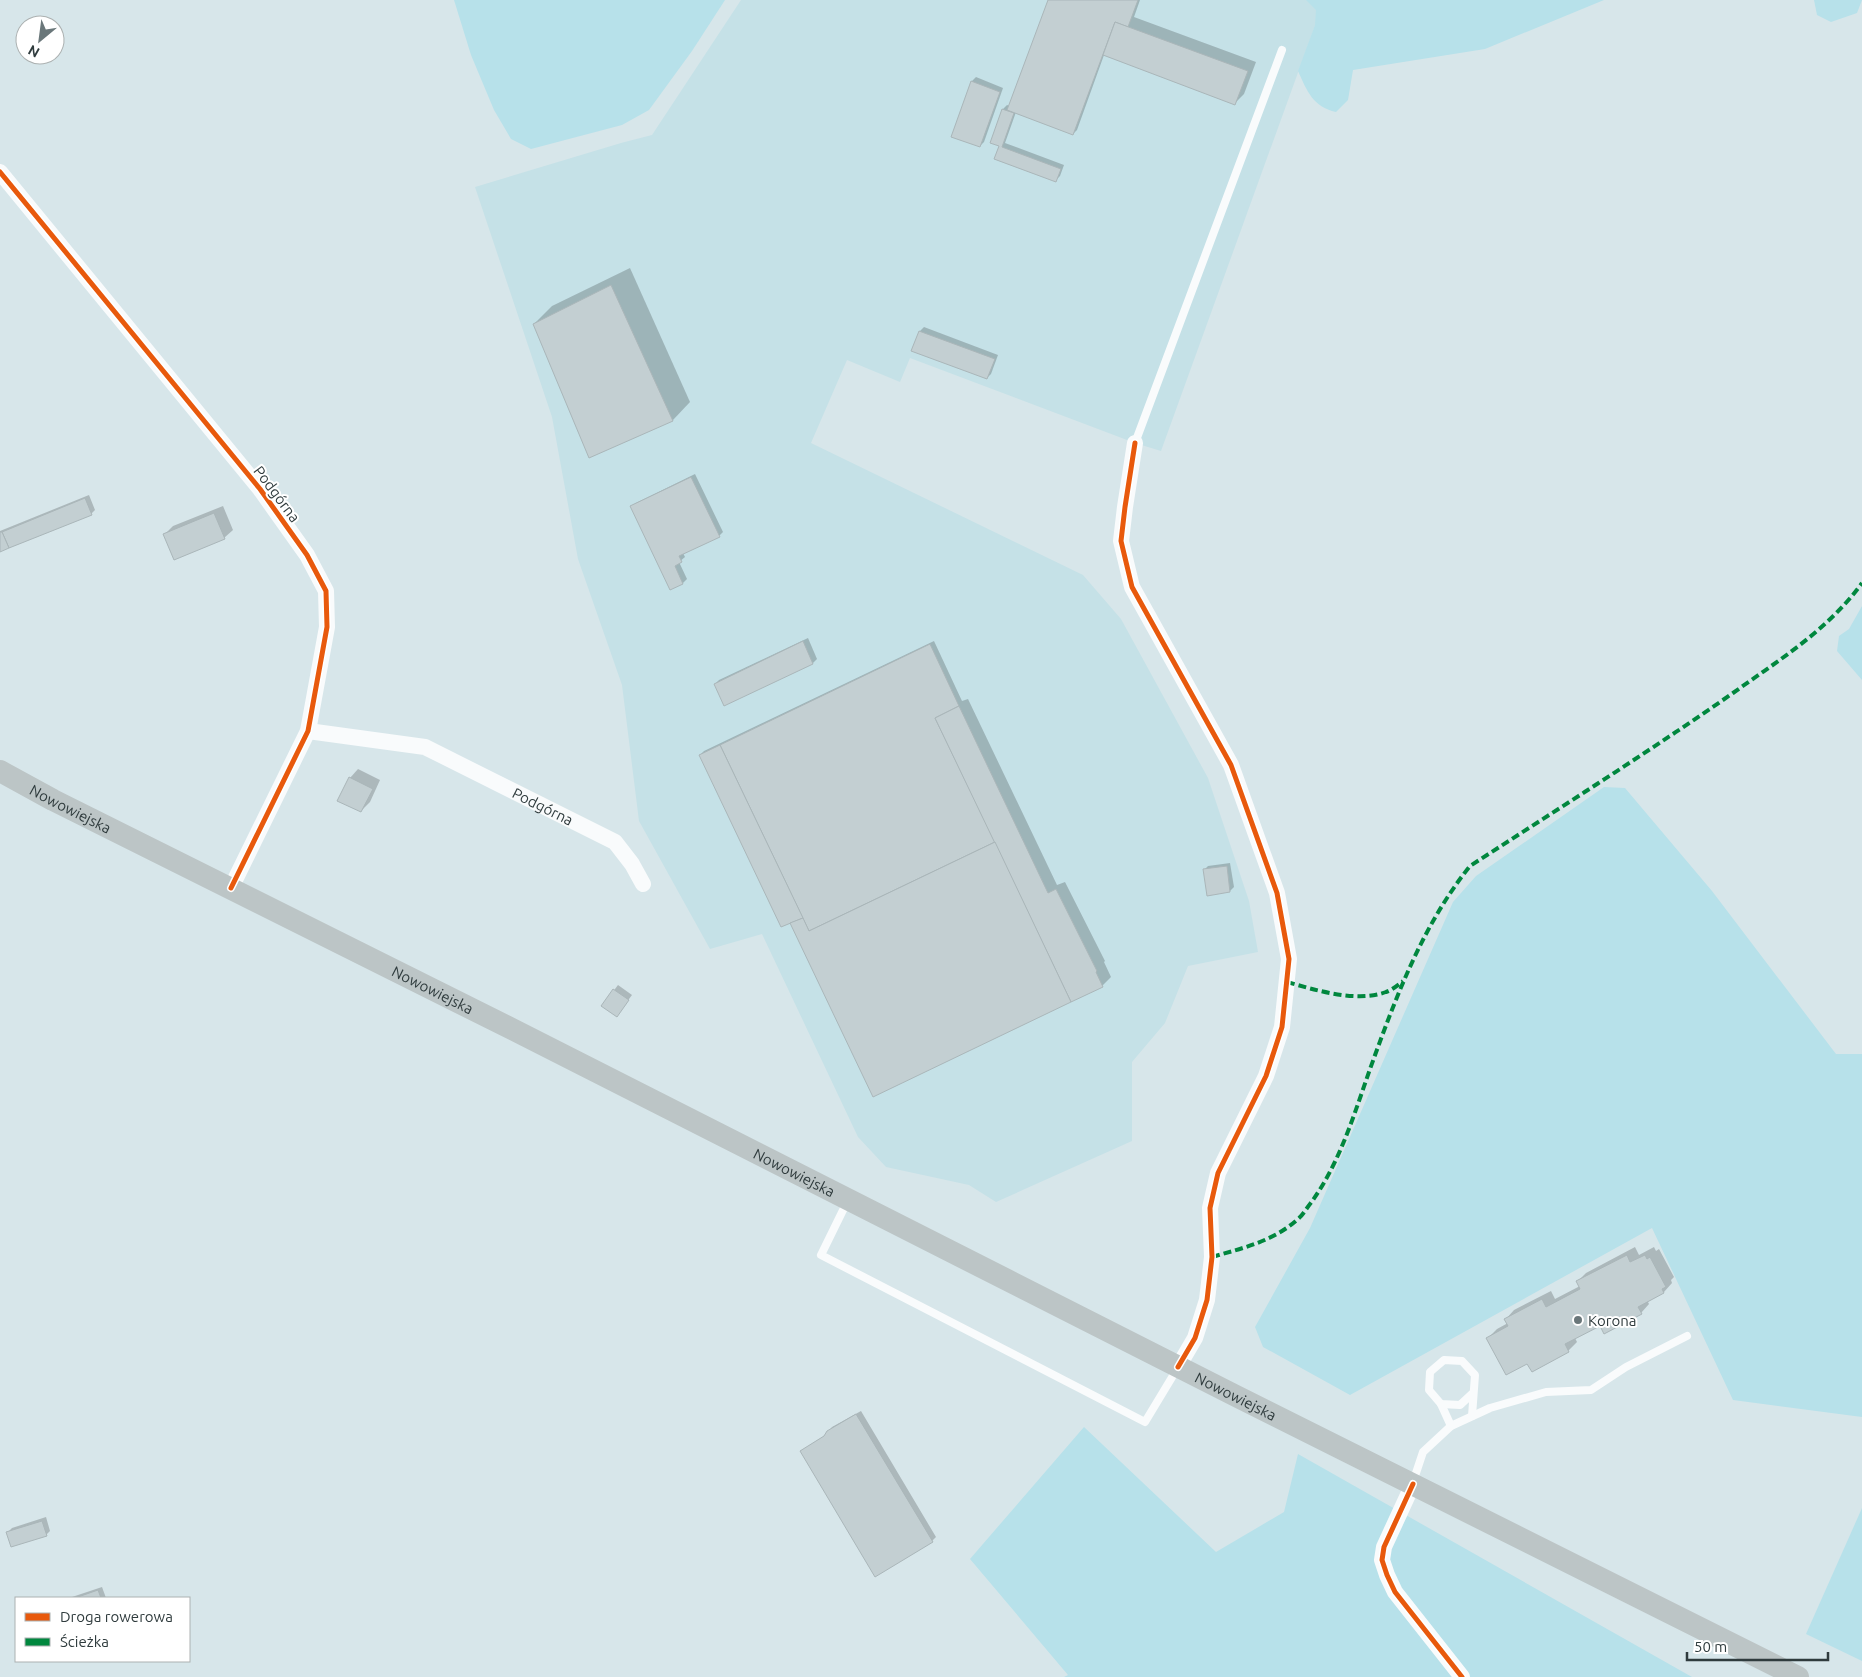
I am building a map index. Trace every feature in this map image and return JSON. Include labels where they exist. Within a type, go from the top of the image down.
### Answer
[{"type":"main road","name":"Nowowiejska","points":[[0,771],[53,800],[849,1199],[1178,1367],[1798,1677]]},
{"type":"street","name":"Podgórna","points":[[0,172],[260,489],[307,555],[326,591],[327,627],[308,731],[231,888]]},
{"type":"street","points":[[1135,444],[1121,541],[1132,587],[1232,764],[1277,893],[1289,959],[1282,1027],[1274,1052],[1266,1076],[1218,1173],[1210,1208],[1212,1257],[1207,1300],[1195,1338],[1178,1367]]},
{"type":"street","name":"Podgórna","points":[[308,731],[425,747],[615,842],[632,864],[643,884]]},
{"type":"street","points":[[1413,1484],[1384,1547],[1382,1560],[1395,1592],[1462,1677]]},
{"type":"lane","points":[[1135,444],[1282,50]]},
{"type":"lane","points":[[849,1199],[822,1255],[1145,1422],[1178,1367]]},
{"type":"lane","points":[[1413,1484],[1423,1452],[1451,1426],[1490,1408],[1546,1392],[1591,1390],[1626,1367],[1687,1336]]},
{"type":"lane","points":[[1451,1426],[1441,1404],[1429,1390],[1430,1372],[1444,1360],[1462,1361],[1474,1374],[1472,1416]]},
{"type":"lane","points":[[1441,1404],[1460,1405],[1473,1393]]},
{"type":"shaded area","points":[[454,0],[725,0],[692,51],[649,110],[622,125],[531,149],[511,139],[494,110],[471,55]]},
{"type":"shaded area","points":[[741,0],[1315,0],[1321,9],[1161,451],[1135,443],[910,358],[900,382],[847,360],[811,443],[1083,575],[1121,619],[1208,778],[1249,901],[1258,952],[1188,966],[1165,1023],[1132,1062],[1132,1141],[996,1202],[969,1185],[886,1167],[858,1137],[762,934],[710,949],[639,821],[622,685],[578,559],[552,417],[475,187],[652,135]]},
{"type":"shaded area","points":[[1306,0],[1604,0],[1485,49],[1353,70],[1348,100],[1336,112],[1328,110],[1316,102],[1298,71],[1315,25],[1316,10]]},
{"type":"shaded area","points":[[1814,0],[1862,0],[1857,13],[1831,22],[1817,15]]},
{"type":"shaded area","points":[[1862,606],[1862,680],[1837,651],[1839,636],[1849,629]]},
{"type":"shaded area","points":[[1604,787],[1625,788],[1712,891],[1836,1054],[1862,1054],[1862,1417],[1733,1400],[1652,1228],[1350,1395],[1263,1347],[1255,1327],[1310,1228],[1453,902],[1476,876]]},
{"type":"shaded area","points":[[1084,1427],[1216,1552],[1284,1512],[1298,1454],[1692,1677],[1064,1677],[1068,1675],[970,1559]]},
{"type":"shaded area","points":[[1862,1508],[1862,1661],[1806,1634]]},
{"type":"building","points":[[1048,0],[1138,0],[1128,27],[1115,22],[1073,135],[1007,110]]},
{"type":"building","points":[[1115,22],[1248,71],[1235,105],[1103,55]]},
{"type":"building","points":[[971,81],[1000,92],[980,147],[951,137]]},
{"type":"building","points":[[1002,109],[1014,113],[1002,147],[1061,169],[1056,182],[994,159],[999,146],[990,143]]},
{"type":"building","points":[[611,285],[673,421],[589,458],[533,324]]},
{"type":"building","points":[[919,331],[995,359],[987,379],[911,351]]},
{"type":"building","points":[[691,477],[720,537],[679,556],[682,562],[675,566],[683,584],[670,590],[630,506]]},
{"type":"building","points":[[85,498],[92,515],[9,548],[2,532]]},
{"type":"building","points":[[214,513],[225,539],[174,560],[163,534]]},
{"type":"building","points":[[0,532],[2,532],[9,548],[0,552]]},
{"type":"building","points":[[803,641],[813,664],[724,706],[714,684]]},
{"type":"building","points":[[930,644],[959,706],[935,718],[995,842],[809,931],[720,745]]},
{"type":"building","points":[[959,706],[1048,893],[1056,889],[1097,971],[1103,987],[1071,1002],[935,718]]},
{"type":"building","points":[[720,745],[803,918],[781,927],[699,755]]},
{"type":"building","points":[[349,777],[373,789],[361,812],[337,801]]},
{"type":"building","points":[[995,842],[1071,1002],[873,1097],[790,923],[803,918],[809,931]]},
{"type":"building","points":[[1227,866],[1230,892],[1207,896],[1203,869]]},
{"type":"building","points":[[613,989],[629,1000],[617,1017],[601,1006]]},
{"type":"building","points":[[1627,1255],[1630,1262],[1645,1255],[1647,1259],[1650,1257],[1666,1287],[1662,1289],[1664,1293],[1638,1307],[1642,1314],[1604,1334],[1600,1326],[1565,1344],[1569,1352],[1532,1372],[1527,1364],[1506,1375],[1486,1338],[1508,1326],[1504,1319],[1542,1299],[1546,1307],[1580,1289],[1576,1281]]},
{"type":"building","points":[[856,1414],[933,1542],[875,1577],[800,1451],[824,1436],[827,1431]]},
{"type":"building","points":[[42,1521],[47,1536],[11,1547],[6,1532]]},
{"type":"building","points":[[98,1590],[101,1597],[78,1597]]},
{"type":"marked path","points":[[1212,1257],[1258,1243],[1289,1227],[1300,1217],[1320,1189],[1338,1156],[1352,1122],[1390,1015],[1412,963],[1438,913],[1470,866],[1602,781],[1785,656],[1834,615],[1862,583]]},
{"type":"marked path","points":[[1287,982],[1336,994],[1362,996],[1386,992],[1403,981]]},
{"type":"cycle path","points":[[0,172],[260,489],[307,555],[326,591],[327,627],[308,731],[231,888]]},
{"type":"cycle path","points":[[1135,443],[1121,541],[1132,587],[1231,765],[1277,893],[1289,959],[1282,1027],[1266,1076],[1218,1173],[1210,1208],[1212,1257],[1207,1300],[1195,1338],[1178,1367]]},
{"type":"cycle path","points":[[1413,1484],[1384,1547],[1382,1560],[1395,1592],[1462,1677]]},
{"type":"place","name":"Korona","points":[[1578,1320]]}]
